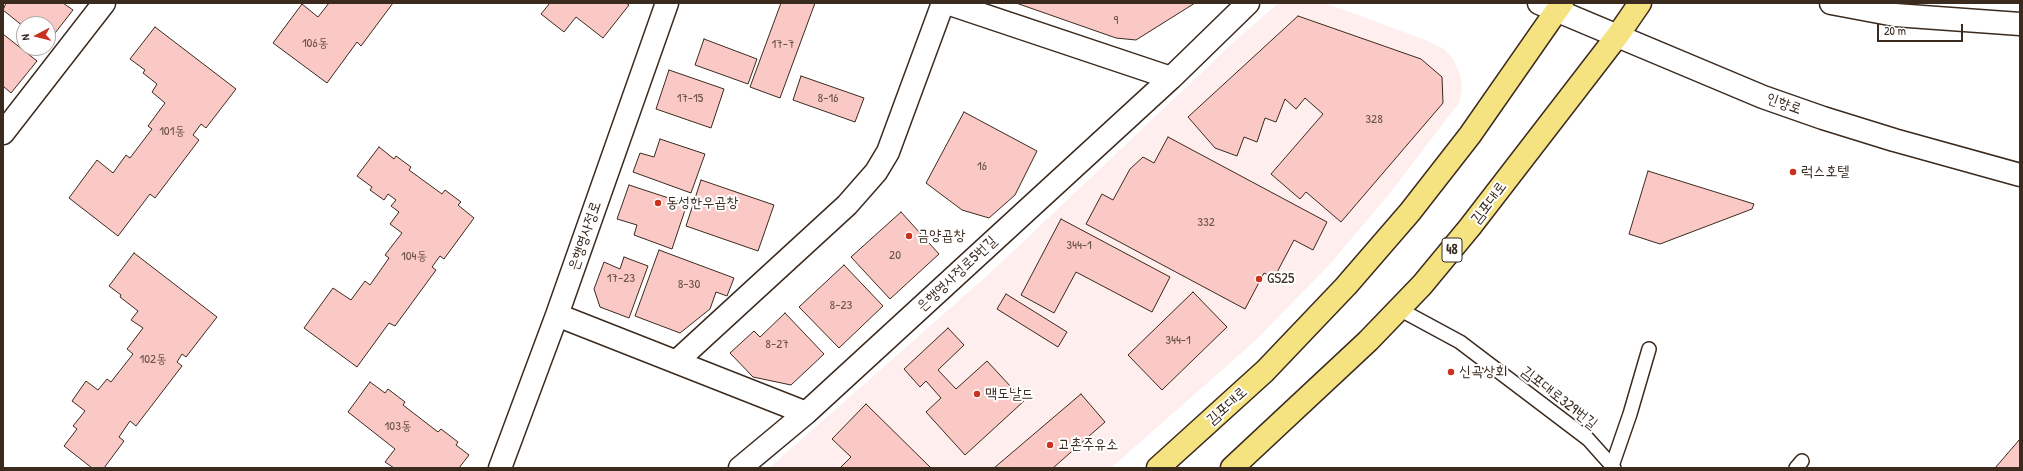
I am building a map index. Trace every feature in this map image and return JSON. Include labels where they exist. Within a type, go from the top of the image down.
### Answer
[{"type":"main road","name":"김포대로","points":[[1232,468],[1368,341],[1422,286],[1470,227],[1618,35],[1640,3]]},
{"type":"main road","name":"김포대로","points":[[1158,468],[1265,371],[1346,286],[1410,212],[1470,135],[1552,6]]},
{"type":"street","points":[[3,133],[104,3]]},
{"type":"street","name":"은행영사정로","points":[[500,468],[557,315],[667,3]]},
{"type":"street","points":[[677,360],[847,205],[876,172],[888,152],[943,3]]},
{"type":"street","points":[[947,3],[1171,78]]},
{"type":"street","name":"은행영사정로5번길","points":[[740,468],[806,413],[1171,78],[1248,3]]},
{"type":"street","points":[[1831,3],[1895,15],[2020,24]]},
{"type":"street","name":"인향로","points":[[1552,6],[1763,97],[1823,118],[1894,140],[2020,175]]},
{"type":"street","points":[[557,315],[677,360],[806,413]]},
{"type":"lane","name":"김포대로329번길","points":[[1399,309],[1460,342],[1588,439],[1613,467]]},
{"type":"lane","points":[[1613,467],[1649,349]]},
{"type":"shaded area","points":[[1282,3],[1325,3],[1423,39],[1444,49],[1453,59],[1460,74],[1462,88],[1459,103],[1390,193],[1330,264],[1255,341],[1111,468],[769,468],[990,273],[1235,41],[1276,5]]},
{"type":"building","points":[[6,3],[63,3],[73,10],[56,32],[56,16],[16,16],[16,21],[3,10]]},
{"type":"building","points":[[329,3],[393,3],[361,46],[357,42],[327,83],[273,43],[302,4],[318,17]]},
{"type":"building","points":[[550,3],[626,3],[629,5],[603,38],[576,17],[564,32],[541,14]]},
{"type":"building","points":[[781,3],[815,3],[780,98],[750,87]]},
{"type":"building","points":[[1016,3],[1195,3],[1136,40],[1116,38]]},
{"type":"building","points":[[1298,16],[1421,59],[1442,77],[1443,103],[1341,222],[1306,192],[1300,199],[1271,174],[1323,114],[1305,98],[1296,109],[1285,99],[1276,122],[1265,118],[1257,142],[1244,137],[1237,156],[1215,148],[1188,117]]},
{"type":"building","points":[[155,27],[236,89],[206,128],[201,124],[193,135],[199,140],[155,198],[150,194],[118,236],[69,198],[97,160],[113,173],[126,155],[130,158],[152,129],[148,126],[165,103],[152,92],[157,84],[143,73],[145,70],[130,59]]},
{"type":"building","points":[[3,34],[16,44],[16,56],[31,56],[37,61],[11,93],[3,86]]},
{"type":"building","points":[[704,39],[757,59],[748,84],[695,65]]},
{"type":"building","points":[[669,70],[724,89],[711,128],[656,109]]},
{"type":"building","points":[[801,76],[864,98],[855,122],[793,100]]},
{"type":"building","points":[[964,112],[1037,151],[1015,195],[989,218],[962,210],[926,183]]},
{"type":"building","points":[[1168,137],[1327,222],[1313,250],[1294,240],[1274,278],[1264,273],[1245,309],[1086,224],[1102,194],[1113,200],[1130,169],[1143,157],[1154,163]]},
{"type":"building","points":[[660,139],[705,154],[691,193],[633,172],[640,153],[654,157]]},
{"type":"building","points":[[379,147],[394,159],[396,156],[411,167],[409,170],[442,194],[445,190],[461,202],[458,205],[474,218],[444,259],[440,256],[432,267],[436,270],[395,326],[389,323],[357,367],[304,328],[333,288],[351,300],[365,281],[370,285],[389,258],[385,255],[402,233],[390,224],[399,212],[391,206],[396,200],[388,194],[384,200],[370,190],[372,187],[357,176]]},
{"type":"building","points":[[1648,171],[1754,204],[1752,209],[1660,244],[1629,234]]},
{"type":"building","points":[[701,180],[774,205],[758,251],[686,226]]},
{"type":"building","points":[[629,185],[687,204],[672,249],[634,235],[637,225],[617,219]]},
{"type":"building","points":[[901,212],[939,254],[890,299],[851,257]]},
{"type":"building","points":[[1061,219],[1170,277],[1152,312],[1076,272],[1054,313],[1021,295]]},
{"type":"building","points":[[659,250],[734,278],[727,296],[716,292],[710,309],[680,333],[635,316]]},
{"type":"building","points":[[134,253],[217,317],[186,357],[182,354],[177,362],[182,366],[136,426],[130,421],[119,437],[124,441],[104,468],[92,468],[64,446],[77,429],[73,426],[85,411],[72,401],[86,381],[98,390],[107,379],[111,382],[133,354],[127,349],[143,328],[131,320],[138,311],[109,286]]},
{"type":"building","points":[[624,257],[648,266],[629,318],[600,307],[594,289],[604,262],[620,269]]},
{"type":"building","points":[[844,265],[883,306],[839,348],[799,307]]},
{"type":"building","points":[[1193,292],[1227,327],[1162,390],[1128,355]]},
{"type":"building","points":[[1006,294],[1067,332],[1058,347],[997,309]]},
{"type":"building","points":[[785,313],[824,354],[791,385],[753,377],[730,353],[754,331],[760,337]]},
{"type":"building","name":"맥도날드","points":[[948,328],[964,345],[938,370],[956,389],[987,361],[1024,401],[965,455],[926,412],[941,398],[926,381],[920,387],[904,369]]},
{"type":"building","points":[[370,382],[385,393],[388,389],[405,402],[403,405],[438,432],[441,429],[458,442],[456,445],[469,455],[459,468],[394,468],[385,462],[395,449],[348,412]]},
{"type":"building","name":"고촌주유소","points":[[1081,394],[1105,422],[1053,468],[994,468]]},
{"type":"building","points":[[866,404],[931,468],[840,468],[851,457],[832,439]]},
{"type":"building","points":[[2020,439],[2020,468],[1995,468]]},
{"type":"place","name":"럭스호텔","points":[[1793,172]]},
{"type":"place","name":"동성한우곱창","points":[[658,203]]},
{"type":"place","name":"금양곱창","points":[[909,236]]},
{"type":"place","name":"GS25","points":[[1259,279]]},
{"type":"place","name":"신곡상회","points":[[1451,372]]},
{"type":"place","name":"맥도날드","points":[[977,394]]},
{"type":"place","name":"고촌주유소","points":[[1050,445]]}]
